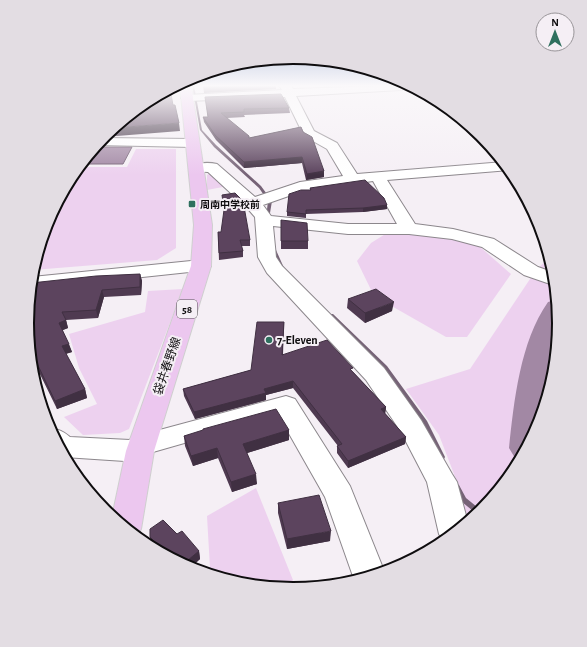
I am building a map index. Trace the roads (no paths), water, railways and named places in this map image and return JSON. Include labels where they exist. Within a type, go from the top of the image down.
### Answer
[{"type":"main road","name":"袋井春野線","points":[[127,523],[141,448],[201,266],[203,225],[189,115]]},
{"type":"street","points":[[300,115],[308,133],[332,146],[353,179]]},
{"type":"street","points":[[112,138],[117,136],[192,143]]},
{"type":"street","points":[[196,168],[212,167],[258,212],[348,229],[409,229],[453,234],[488,243],[531,271],[549,277]]},
{"type":"street","points":[[258,212],[300,187],[377,176],[499,167]]},
{"type":"street","points":[[377,176],[409,229]]},
{"type":"street","points":[[258,212],[267,257],[274,269],[375,374],[412,427],[442,482],[453,527]]},
{"type":"street","points":[[37,282],[201,266]]},
{"type":"street","points":[[66,447],[141,448],[286,405],[339,495],[368,572]]},
{"type":"waterway","points":[[198,115],[201,130],[215,146],[260,187],[270,201],[268,218]]},
{"type":"waterway","points":[[463,126],[478,141]]},
{"type":"waterway","points":[[274,250],[282,268]]},
{"type":"waterway","points":[[331,315],[385,367],[425,423],[442,457]]},
{"type":"waterway","points":[[529,431],[536,376],[545,341],[553,320]]},
{"type":"waterway","points":[[457,487],[464,500],[475,509]]},
{"type":"place","name":"周南中学校前","points":[[192,204]]},
{"type":"place","name":"7-Eleven","points":[[269,340]]}]
